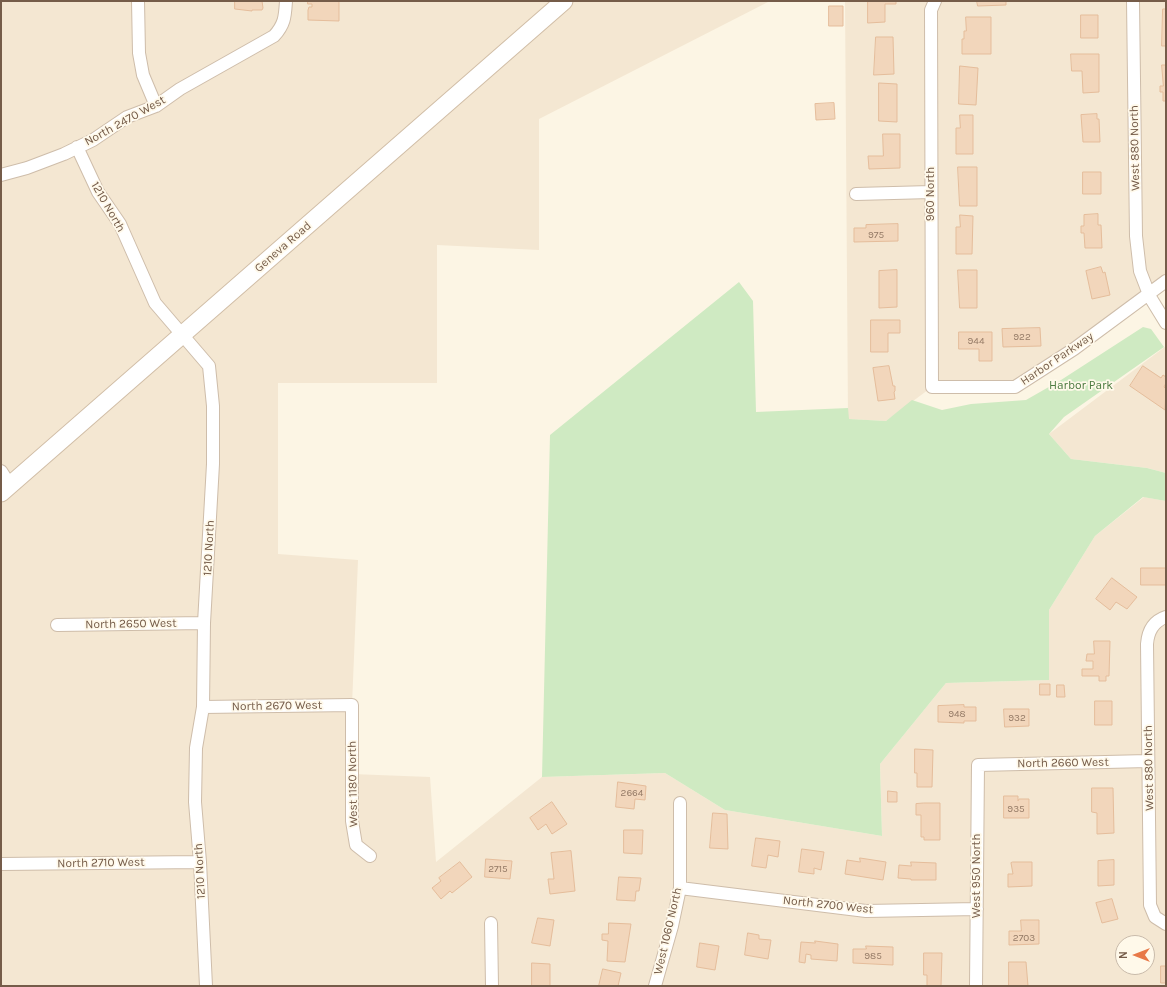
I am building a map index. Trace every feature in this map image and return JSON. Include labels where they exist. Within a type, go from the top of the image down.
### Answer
[{"type":"main road","name":"Geneva Road","points":[[4,483],[183,334],[564,1]]},
{"type":"street","points":[[138,1],[139,53],[143,75],[156,106]]},
{"type":"street","name":"North 2470 West","points":[[1,176],[27,168],[94,140],[127,117],[156,106],[180,88],[274,36],[283,26],[286,1]]},
{"type":"street","name":"960 North","points":[[932,388],[931,10],[935,1]]},
{"type":"street","name":"West 880 North","points":[[1133,1],[1136,236],[1140,271],[1156,309],[1166,323]]},
{"type":"street","name":"1210 North","points":[[77,147],[98,192],[120,224],[156,302],[209,366],[213,406],[213,464],[204,623],[203,707],[196,748],[195,802],[200,862],[206,986]]},
{"type":"street","points":[[856,194],[931,192]]},
{"type":"street","name":"Harbor Parkway","points":[[932,388],[1015,387],[1074,349],[1166,281]]},
{"type":"street","name":"West 880 North","points":[[1161,619],[1148,636],[1150,905],[1155,916],[1166,924]]},
{"type":"street","name":"North 2650 West","points":[[57,625],[204,623]]},
{"type":"street","name":"North 2670 West","points":[[203,707],[352,705]]},
{"type":"street","name":"West 1180 North","points":[[352,705],[352,821],[356,845],[370,856]]},
{"type":"street","name":"North 2660 West","points":[[978,765],[1148,761]]},
{"type":"street","name":"West 950 North","points":[[976,986],[978,765]]},
{"type":"street","name":"West 1060 North","points":[[655,986],[672,926],[680,888],[680,803]]},
{"type":"street","name":"North 2710 West","points":[[1,864],[200,862]]},
{"type":"street","name":"North 2700 West","points":[[680,888],[866,911],[977,909]]},
{"type":"street","points":[[491,923],[492,986]]},
{"type":"shaded area","points":[[1,1],[770,1],[539,119],[539,250],[437,245],[437,383],[278,383],[278,554],[358,560],[352,705],[352,774],[430,777],[436,862],[542,777],[665,773],[725,810],[882,836],[880,764],[946,683],[1049,680],[1049,610],[1095,536],[1144,497],[1166,501],[1166,986],[1,986]]},
{"type":"shaded area","points":[[845,1],[1166,1],[1166,282],[1002,388],[932,387],[886,421],[848,419]]},
{"type":"shaded area","points":[[1166,346],[1166,473],[1147,468],[1071,459],[1049,434]]},
{"type":"green space","name":"Harbor Park","points":[[739,282],[753,301],[756,412],[848,408],[849,419],[886,421],[912,400],[942,410],[971,404],[1026,400],[1061,380],[1143,327],[1151,329],[1164,347],[1064,417],[1049,434],[1071,459],[1147,468],[1166,473],[1166,501],[1143,497],[1095,536],[1049,610],[1049,680],[946,683],[880,764],[882,836],[725,810],[665,773],[542,777],[550,435]]},
{"type":"building","points":[[235,1],[262,1],[263,8],[262,10],[252,11],[235,9]]},
{"type":"building","points":[[308,1],[339,1],[339,21],[308,20],[308,10],[309,7],[312,7],[312,4],[308,4]]},
{"type":"building","points":[[868,1],[896,1],[896,4],[885,4],[885,22],[868,23]]},
{"type":"building","points":[[977,1],[1006,1],[1006,5],[978,6]]},
{"type":"building","points":[[829,6],[843,6],[843,26],[829,26]]},
{"type":"building","points":[[1163,9],[1166,9],[1166,46],[1162,46]]},
{"type":"building","points":[[1081,15],[1098,15],[1098,38],[1081,38]]},
{"type":"building","points":[[966,17],[991,17],[991,54],[962,54],[962,39],[964,39],[964,31],[966,31]]},
{"type":"building","points":[[876,37],[893,37],[894,74],[874,75]]},
{"type":"building","points":[[1071,54],[1099,54],[1099,92],[1083,93],[1082,71],[1072,71]]},
{"type":"building","points":[[1162,65],[1166,65],[1166,101],[1163,101],[1163,92],[1160,92],[1160,86],[1163,86]]},
{"type":"building","points":[[960,66],[978,68],[976,105],[959,104]]},
{"type":"building","points":[[879,83],[897,84],[897,122],[879,121]]},
{"type":"building","points":[[834,103],[835,119],[816,120],[815,104]]},
{"type":"building","points":[[1097,114],[1097,119],[1099,119],[1100,142],[1083,142],[1081,115]]},
{"type":"building","points":[[960,115],[973,115],[973,154],[956,154],[956,128],[960,128]]},
{"type":"building","points":[[883,134],[900,134],[900,168],[869,169],[868,156],[883,156]]},
{"type":"building","points":[[958,167],[977,167],[977,206],[960,206]]},
{"type":"building","points":[[1083,172],[1101,172],[1101,194],[1083,194]]},
{"type":"building","points":[[1098,214],[1098,225],[1101,225],[1102,248],[1085,248],[1084,233],[1081,233],[1081,226],[1084,226],[1084,215]]},
{"type":"building","points":[[960,215],[973,216],[972,254],[956,254],[956,227],[960,227]]},
{"type":"building","points":[[898,224],[898,241],[854,242],[854,228],[866,228],[866,225]]},
{"type":"building","points":[[1101,267],[1103,273],[1105,272],[1110,295],[1092,299],[1086,271]]},
{"type":"building","points":[[897,270],[897,307],[879,308],[879,271]]},
{"type":"building","points":[[958,270],[977,270],[977,308],[960,308]]},
{"type":"building","points":[[871,320],[900,320],[900,333],[888,333],[888,352],[871,352]]},
{"type":"building","points":[[1040,328],[1041,346],[1003,347],[1002,329]]},
{"type":"building","points":[[959,332],[992,332],[992,361],[979,361],[979,349],[959,349]]},
{"type":"building","points":[[889,366],[893,386],[895,386],[895,399],[878,401],[873,368]]},
{"type":"building","points":[[1143,366],[1161,378],[1163,375],[1166,377],[1164,387],[1166,389],[1165,410],[1130,386]]},
{"type":"building","points":[[1141,568],[1166,568],[1166,585],[1141,585]]},
{"type":"building","points":[[1112,578],[1137,597],[1127,609],[1116,602],[1110,610],[1096,599]]},
{"type":"building","points":[[1094,641],[1110,641],[1109,676],[1106,676],[1106,681],[1099,681],[1099,676],[1082,676],[1082,669],[1093,669],[1093,661],[1086,661],[1087,654],[1094,654]]},
{"type":"building","points":[[1040,684],[1050,684],[1050,695],[1040,695]]},
{"type":"building","points":[[1057,685],[1064,685],[1065,697],[1057,697]]},
{"type":"building","points":[[1095,701],[1112,701],[1112,725],[1095,725]]},
{"type":"building","points":[[964,705],[964,707],[976,707],[976,721],[964,721],[964,723],[938,722],[938,706]]},
{"type":"building","points":[[1004,709],[1029,709],[1029,726],[1005,727]]},
{"type":"building","points":[[915,749],[933,750],[932,787],[917,787],[917,773],[915,773]]},
{"type":"building","points":[[618,782],[646,786],[645,800],[635,799],[634,809],[616,807]]},
{"type":"building","points":[[1092,788],[1113,788],[1114,833],[1097,834],[1097,813],[1092,812]]},
{"type":"building","points":[[888,791],[897,792],[897,802],[888,802]]},
{"type":"building","points":[[1004,796],[1018,796],[1018,801],[1019,799],[1029,799],[1029,818],[1004,818]]},
{"type":"building","points":[[552,802],[567,824],[552,834],[546,824],[538,830],[530,818]]},
{"type":"building","points":[[940,803],[940,840],[924,840],[924,837],[921,837],[921,815],[916,815],[916,804]]},
{"type":"building","points":[[713,813],[727,814],[728,849],[710,848]]},
{"type":"building","points":[[624,830],[643,830],[642,854],[624,853]]},
{"type":"building","points":[[756,838],[780,841],[778,857],[768,855],[766,868],[752,866]]},
{"type":"building","points":[[802,849],[824,852],[821,870],[814,868],[814,874],[799,872]]},
{"type":"building","points":[[571,851],[575,891],[550,894],[548,879],[554,879],[551,853]]},
{"type":"building","points":[[860,858],[886,862],[883,880],[845,874],[847,860],[860,862]]},
{"type":"building","points":[[486,859],[512,861],[510,879],[485,877]]},
{"type":"building","points":[[1114,860],[1114,885],[1098,886],[1098,861]]},
{"type":"building","points":[[460,862],[472,877],[452,893],[450,891],[441,899],[432,888],[441,881],[439,878]]},
{"type":"building","points":[[911,862],[936,863],[936,880],[911,880],[898,878],[899,865],[911,866]]},
{"type":"building","points":[[1032,862],[1032,886],[1008,887],[1008,874],[1013,874],[1011,863]]},
{"type":"building","points":[[619,877],[641,878],[639,891],[636,891],[635,901],[617,900]]},
{"type":"building","points":[[1112,899],[1118,919],[1102,923],[1096,903]]},
{"type":"building","points":[[538,918],[554,920],[550,946],[532,943]]},
{"type":"building","points":[[1021,920],[1039,920],[1039,944],[1009,945],[1009,931],[1021,931]]},
{"type":"building","points":[[609,923],[631,924],[625,962],[607,961],[608,941],[602,940],[602,934],[608,934]]},
{"type":"building","points":[[748,933],[759,935],[759,939],[771,940],[768,959],[745,955]]},
{"type":"building","points":[[815,941],[838,944],[837,961],[811,959],[811,955],[806,954],[805,963],[799,962],[801,942],[815,943]]},
{"type":"building","points":[[700,943],[719,946],[715,970],[697,967]]},
{"type":"building","points":[[866,946],[893,947],[893,965],[853,963],[853,949],[866,949]]},
{"type":"building","points":[[924,953],[942,953],[941,986],[927,986],[927,975],[924,975]]},
{"type":"building","points":[[1009,962],[1026,962],[1028,986],[1009,986]]},
{"type":"building","points":[[532,963],[550,964],[550,986],[532,986]]},
{"type":"building","points":[[1161,966],[1166,966],[1166,983],[1161,983]]},
{"type":"building","points":[[603,969],[621,973],[618,986],[599,986]]}]
